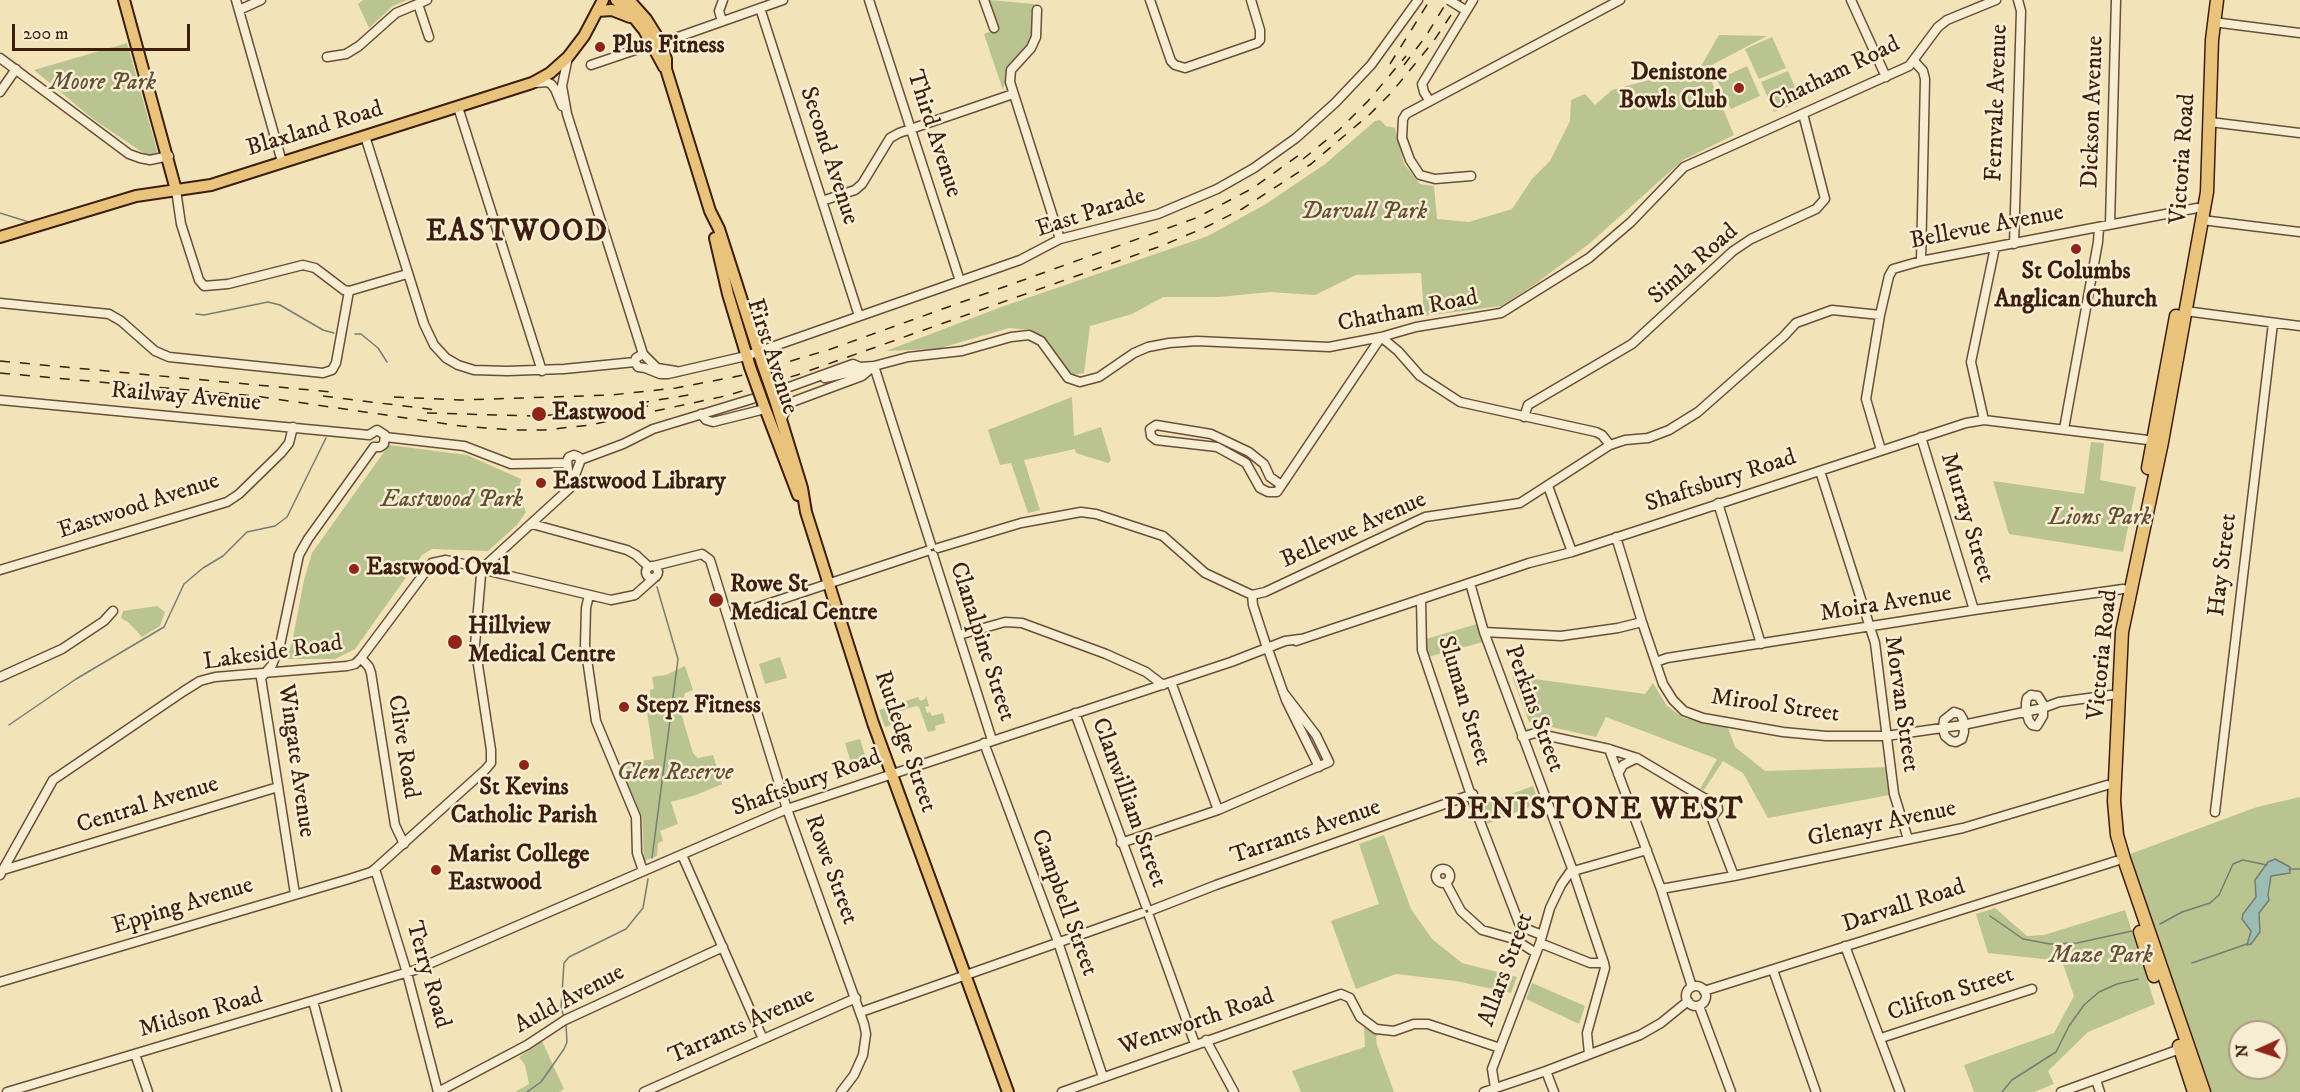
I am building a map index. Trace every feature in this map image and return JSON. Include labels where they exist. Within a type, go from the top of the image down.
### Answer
[{"type":"highway","name":"Victoria Road","points":[[2200,214],[2205,28],[2209,0]]},
{"type":"highway","name":"Victoria Road","points":[[2204,1092],[2124,859],[2114,817],[2122,632],[2181,311],[2200,214],[2207,192],[2213,22],[2217,0]]},
{"type":"highway","name":"Victoria Road","points":[[2158,442],[2123,589],[2114,639],[2107,785],[2108,829],[2116,861],[2194,1092]]},
{"type":"main road","points":[[124,0],[177,190]]},
{"type":"main road","name":"Blaxland Road","points":[[0,237],[136,196],[212,185],[532,83],[550,73],[568,57],[584,36],[603,0]]},
{"type":"main road","name":"First Avenue","points":[[616,0],[657,43]]},
{"type":"main road","name":"First Avenue","points":[[629,0],[646,19],[657,43],[660,62],[666,69],[710,211],[725,281],[760,404],[806,512]]},
{"type":"main road","points":[[597,12],[616,10],[636,20]]},
{"type":"main road","name":"First Avenue","points":[[710,211],[719,229],[760,357],[776,396]]},
{"type":"main road","points":[[760,404],[770,407],[776,396]]},
{"type":"main road","name":"Rutledge Street","points":[[776,396],[781,422],[802,488],[806,512],[873,723],[1008,1092]]},
{"type":"street","points":[[236,0],[282,162]]},
{"type":"street","points":[[239,10],[261,0]]},
{"type":"street","points":[[327,57],[346,54],[359,46],[396,13],[427,0]]},
{"type":"street","points":[[722,21],[719,11],[723,0]]},
{"type":"street","points":[[591,65],[783,0]]},
{"type":"street","name":"Third Avenue","points":[[869,0],[960,281]]},
{"type":"street","points":[[984,0],[994,28]]},
{"type":"street","points":[[1150,0],[1171,61],[1185,68],[1260,40],[1260,30],[1251,0]]},
{"type":"street","name":"East Parade","points":[[645,368],[660,374],[748,361],[859,316],[1020,260],[1060,239],[1158,213],[1217,189],[1254,168],[1296,138],[1335,103],[1371,65],[1418,0]]},
{"type":"street","points":[[1449,0],[1464,9]]},
{"type":"street","points":[[1429,100],[1422,84],[1464,9],[1473,0]]},
{"type":"street","points":[[1471,176],[1435,179],[1423,177],[1417,172],[1402,138],[1403,119],[1408,111],[1620,0]]},
{"type":"street","points":[[1851,0],[1886,77]]},
{"type":"street","name":"Chatham Road","points":[[781,422],[784,412],[792,402],[862,376],[874,366],[897,359],[962,351],[1011,337],[1029,335],[1041,341],[1068,378],[1080,382],[1099,377],[1134,353],[1148,347],[1170,343],[1197,341],[1329,347],[1381,337],[1416,327],[1501,313],[1589,258],[1631,222],[1684,167],[1909,66],[1938,27],[1947,20],[1996,0]]},
{"type":"street","name":"Fernvale Avenue","points":[[2014,244],[2020,11],[2018,0]]},
{"type":"street","name":"Dickson Avenue","points":[[2110,224],[2116,0]]},
{"type":"street","points":[[418,4],[429,37]]},
{"type":"street","name":"Second Avenue","points":[[760,8],[859,316]]},
{"type":"street","points":[[1037,10],[1037,32],[1034,42],[1011,70],[1010,82],[1060,239]]},
{"type":"street","points":[[2213,22],[2300,33]]},
{"type":"street","points":[[0,57],[129,153],[140,159],[150,160],[169,156]]},
{"type":"street","points":[[567,114],[562,86],[568,57]]},
{"type":"street","points":[[1914,61],[1923,70],[1925,79],[1921,261]]},
{"type":"street","points":[[0,92],[16,69]]},
{"type":"street","points":[[532,83],[551,84],[567,114],[648,364],[645,368],[638,367],[635,362]]},
{"type":"street","points":[[822,201],[855,190],[862,184],[890,138],[911,128],[1013,94]]},
{"type":"street","points":[[458,106],[542,371]]},
{"type":"street","name":"Simla Road","points":[[1524,417],[1528,405],[1632,344],[1733,251],[1750,239],[1816,209],[1825,199],[1803,114]]},
{"type":"street","points":[[2211,122],[2300,133]]},
{"type":"street","points":[[365,136],[427,331],[434,345],[446,358],[458,365],[478,370],[542,371],[635,362]]},
{"type":"street","points":[[177,190],[179,212],[199,280],[204,286],[228,284],[307,265],[349,291],[407,274]]},
{"type":"street","name":"Bellevue Avenue","points":[[1252,595],[1265,592],[1425,517],[1520,503],[1610,445],[1625,440],[1648,438],[1679,424],[1698,412],[1796,323],[1832,310],[1880,315],[1889,276],[1893,269],[1921,261],[2110,224],[2200,214],[2300,232]]},
{"type":"street","points":[[2064,429],[2099,226]]},
{"type":"street","points":[[1984,420],[1971,362],[1995,247]]},
{"type":"street","points":[[0,303],[109,314],[121,321],[155,351],[168,357],[323,373],[332,370],[336,363],[349,291]]},
{"type":"street","points":[[2181,311],[2300,326]]},
{"type":"street","points":[[1880,315],[1866,399],[1881,450]]},
{"type":"street","name":"Hay Street","points":[[2215,812],[2273,323]]},
{"type":"street","points":[[1280,484],[1270,477],[1264,464],[1249,452],[1211,435],[1156,425],[1150,429],[1151,436],[1156,440],[1217,447],[1246,463],[1260,488],[1268,492],[1277,492],[1280,484],[1381,337],[1398,351],[1420,376],[1460,402],[1596,432],[1602,435],[1610,445]]},
{"type":"street","points":[[635,362],[637,356],[646,356],[657,368],[676,371]]},
{"type":"street","points":[[776,396],[801,383],[856,371],[860,367],[874,366]]},
{"type":"street","name":"Clanalpine Street","points":[[874,366],[959,635],[988,741]]},
{"type":"street","name":"Railway Avenue","points":[[0,400],[369,435]]},
{"type":"street","points":[[701,414],[706,420],[712,422],[760,404]]},
{"type":"street","points":[[579,463],[654,429],[701,414],[760,404]]},
{"type":"street","name":"Shaftsbury Road","points":[[407,973],[787,808],[1421,599],[1966,423],[1984,420],[2158,442]]},
{"type":"street","name":"Eastwood Avenue","points":[[0,570],[227,502],[239,494],[281,453],[289,443],[293,427]]},
{"type":"street","points":[[377,430],[385,437],[382,446],[374,447],[369,442],[369,435],[377,430]]},
{"type":"street","points":[[385,437],[464,446],[511,464],[567,464]]},
{"type":"street","name":"Murray Street","points":[[1921,437],[1974,610]]},
{"type":"street","name":"Wingate Avenue","points":[[295,894],[261,678],[272,665],[280,645],[299,555],[374,447]]},
{"type":"street","points":[[375,869],[491,763],[475,645],[484,569],[570,488],[579,463],[578,456],[572,455],[567,464],[570,488]]},
{"type":"street","name":"Morvan Street","points":[[1820,471],[1875,644],[1894,794],[1908,839]]},
{"type":"street","points":[[1548,486],[1572,552]]},
{"type":"street","points":[[1718,503],[1761,644]]},
{"type":"street","points":[[728,617],[1020,523],[1069,513],[1088,512],[1163,536],[1205,573],[1252,595],[1253,605],[1283,692],[1316,735],[1329,762],[1218,810],[1122,843]]},
{"type":"street","points":[[532,524],[627,550],[636,555],[652,572]]},
{"type":"street","name":"Mirool Street","points":[[1616,537],[1663,684],[1672,700],[1684,711],[1703,718],[1783,732],[1826,736],[1886,736],[1964,725],[2043,708],[2059,702],[2111,694]]},
{"type":"street","name":"Lakeside Road","points":[[1,873],[49,786],[58,776],[200,681],[267,671],[347,666],[361,658],[432,562],[446,560],[611,600],[634,595],[652,572],[689,558],[705,555]]},
{"type":"street","name":"Rowe Street","points":[[705,555],[710,560],[787,808],[861,1012],[866,1035],[863,1055],[854,1075],[841,1092]]},
{"type":"street","name":"Perkins Street","points":[[1470,583],[1484,632],[1573,871],[1604,963],[1605,968],[1587,1033],[1589,1054]]},
{"type":"street","name":"Moira Avenue","points":[[1656,662],[1974,610],[2123,589]]},
{"type":"street","points":[[589,595],[586,608],[585,645],[596,721],[636,818],[638,853],[643,872]]},
{"type":"street","name":"Sluman Street","points":[[1421,599],[1422,650],[1473,794],[1479,819],[1519,922]]},
{"type":"street","points":[[0,677],[62,649],[104,621],[113,611]]},
{"type":"street","points":[[959,635],[1005,622],[1022,623],[1106,654],[1167,683],[1218,810]]},
{"type":"street","points":[[1484,632],[1561,636],[1618,628],[1642,622]]},
{"type":"street","name":"Clive Road","points":[[361,658],[371,673],[395,825],[404,843]]},
{"type":"street","name":"Mirool Street","points":[[2031,695],[2038,696],[2042,701],[2043,716],[2037,726],[2029,722],[2026,711],[2026,703],[2031,695]]},
{"type":"street","name":"Mirool Street","points":[[1954,712],[1960,714],[1964,725],[1962,739],[1956,742],[1944,736],[1944,720],[1954,712]]},
{"type":"street","name":"Clanwilliam Street","points":[[1075,713],[1195,1044]]},
{"type":"street","points":[[1522,736],[1535,733],[1610,749],[1637,758],[1704,798],[1714,801],[1718,805],[1717,812],[1712,817],[1734,876]]},
{"type":"street","name":"Campbell Street","points":[[988,741],[1103,1077]]},
{"type":"street","points":[[1610,749],[1661,889],[1692,987]]},
{"type":"street","points":[[1618,774],[1623,765],[1637,758]]},
{"type":"street","name":"Glenayr Avenue","points":[[1661,889],[1963,828],[2107,785]]},
{"type":"street","name":"Central Avenue","points":[[1,873],[29,861],[278,787]]},
{"type":"street","name":"Tarrants Avenue","points":[[861,1012],[1473,794]]},
{"type":"street","points":[[1573,871],[1647,850]]},
{"type":"street","points":[[12,854],[29,861]]},
{"type":"street","points":[[682,855],[763,1039]]},
{"type":"street","name":"Darvall Road","points":[[1704,991],[2116,861]]},
{"type":"street","name":"Epping Avenue","points":[[0,982],[375,869]]},
{"type":"street","name":"Terry Road","points":[[375,869],[407,973],[438,1092]]},
{"type":"street","name":"Allars Street","points":[[1495,1088],[1492,1069],[1536,953],[1550,908],[1561,885],[1573,871]]},
{"type":"street","points":[[1446,883],[1457,906],[1482,930],[1511,938],[1536,953]]},
{"type":"street","points":[[1511,938],[1519,922],[1541,939],[1590,963],[1604,963]]},
{"type":"street","points":[[1845,946],[1900,1092]]},
{"type":"street","name":"Auld Avenue","points":[[438,1092],[527,1046],[565,1020],[723,947]]},
{"type":"street","points":[[1773,970],[1816,1092]]},
{"type":"street","name":"Midson Road","points":[[7,1092],[29,1089],[135,1054],[407,973]]},
{"type":"street","points":[[1692,987],[1698,987],[1704,991],[1705,1000],[1699,1005],[1693,1005],[1688,1001],[1687,992],[1692,987]]},
{"type":"street","name":"Clifton Street","points":[[1881,1038],[2032,989]]},
{"type":"street","name":"Wentworth Road","points":[[1062,1092],[1335,996],[1346,995],[1350,998],[1360,1017],[1377,1029],[1394,1031],[1414,1024],[1428,1024],[1500,1048]]},
{"type":"street","name":"Tarrants Avenue","points":[[645,1092],[856,998]]},
{"type":"street","points":[[313,1001],[337,1092]]},
{"type":"street","points":[[1484,1092],[1640,1035],[1688,1001]]},
{"type":"street","points":[[1699,1005],[1731,1092]]},
{"type":"street","points":[[1206,1040],[1234,1092]]},
{"type":"street","points":[[2061,1092],[2180,1049]]},
{"type":"street","points":[[135,1054],[148,1092]]},
{"type":"street","points":[[1546,1071],[1554,1092]]},
{"type":"street","points":[[2096,1080],[2100,1092]]},
{"type":"green space","points":[[363,0],[407,0],[393,6],[369,28],[358,4]]},
{"type":"green space","points":[[989,0],[1034,4],[1034,39],[1028,49],[1010,63],[1003,90],[984,34],[996,29]]},
{"type":"green space","name":"Darvall Park","points":[[1719,35],[1767,36],[1706,68],[1734,135],[1683,160],[1590,243],[1534,285],[1501,306],[1424,316],[1421,273],[1356,275],[1315,295],[1270,292],[1219,297],[1163,297],[1132,314],[1090,326],[1084,373],[1073,375],[1032,330],[1009,328],[937,349],[886,351],[1004,306],[1208,236],[1266,204],[1325,164],[1375,121],[1380,120],[1386,126],[1395,128],[1404,164],[1420,184],[1434,186],[1437,219],[1469,222],[1512,209],[1532,179],[1550,161],[1570,121],[1571,100],[1585,94],[1595,105],[1612,90],[1701,66]]},
{"type":"green space","name":"Denistone Bowls Club","points":[[1772,37],[1786,68],[1759,79],[1745,49]]},
{"type":"green space","name":"Moore Park","points":[[127,43],[158,154],[145,154],[93,119],[34,70]]},
{"type":"green space","name":"Denistone Bowls Club","points":[[1747,66],[1760,96],[1731,109],[1717,80]]},
{"type":"green space","name":"Denistone Bowls Club","points":[[1788,71],[1801,101],[1774,112],[1761,82]]},
{"type":"green space","points":[[1072,397],[1074,436],[1101,427],[1111,460],[1108,463],[1076,453],[1075,449],[1024,460],[1040,510],[1028,513],[1011,463],[1000,465],[988,430]]},
{"type":"green space","name":"Lions Park","points":[[2091,442],[2104,443],[2100,480],[2136,487],[2123,552],[2009,534],[1993,481],[2084,494]]},
{"type":"green space","name":"Eastwood Park","points":[[389,445],[467,455],[521,479],[518,494],[526,512],[517,525],[488,551],[432,549],[422,555],[355,649],[335,659],[286,659],[292,643],[304,580],[312,553]]},
{"type":"green space","points":[[157,606],[165,612],[160,626],[142,637],[121,618],[123,611]]},
{"type":"green space","points":[[1477,624],[1483,642],[1428,657],[1423,640]]},
{"type":"green space","points":[[780,657],[787,678],[765,684],[759,664]]},
{"type":"green space","name":"Glen Reserve","points":[[685,666],[693,690],[685,693],[680,710],[693,753],[698,758],[713,755],[722,784],[671,802],[678,824],[660,831],[663,841],[658,843],[657,856],[644,861],[642,817],[619,764],[654,759],[647,712],[651,710],[650,690],[654,689],[652,677],[666,675]]},
{"type":"green space","points":[[1512,676],[1645,694],[1653,683],[1667,706],[1684,718],[1728,728],[1735,747],[1765,771],[1890,767],[1894,794],[1768,818],[1743,773],[1723,761],[1704,790],[1700,789],[1717,759],[1606,717],[1596,737],[1529,722]]},
{"type":"green space","points":[[926,695],[929,706],[925,707],[927,713],[930,712],[932,716],[943,713],[945,723],[935,726],[936,730],[928,732],[919,707],[916,706],[898,712],[900,722],[885,727],[879,710],[918,697],[920,701],[925,699]]},
{"type":"green space","points":[[860,739],[868,765],[853,769],[845,743]]},
{"type":"green space","points":[[1533,786],[1539,803],[1487,824],[1481,805]]},
{"type":"green space","points":[[2300,797],[2300,1092],[2212,1092],[2130,854],[2257,807]]},
{"type":"green space","points":[[1384,835],[1411,909],[1432,939],[1462,963],[1517,977],[1511,993],[1456,981],[1396,974],[1356,989],[1331,921],[1379,904],[1359,844]]},
{"type":"green space","name":"Maze Park","points":[[1995,908],[2027,936],[2044,935],[2125,910],[2155,1004],[2088,1032],[2048,1071],[2054,1084],[2034,1092],[1974,1092],[1964,1065],[2054,1033],[2074,996],[2062,961],[1988,953],[1976,914]]},
{"type":"green space","points":[[1532,983],[1585,1006],[1579,1024],[1526,999]]},
{"type":"green space","points":[[1364,1026],[1381,1033],[1376,1037],[1377,1045],[1394,1092],[1301,1092],[1292,1071],[1365,1047]]},
{"type":"green space","points":[[542,1041],[564,1089],[559,1092],[515,1092],[529,1084],[525,1065],[519,1057]]},
{"type":"water","points":[[2275,859],[2290,867],[2290,873],[2271,876],[2269,900],[2259,913],[2260,932],[2251,944],[2247,945],[2251,931],[2242,919],[2243,914],[2256,897],[2255,880],[2268,862]]},
{"type":"waterway","points":[[0,213],[32,223]]},
{"type":"waterway","points":[[196,314],[204,315],[268,302],[280,305],[323,330],[334,333]]},
{"type":"waterway","points":[[355,334],[361,334],[378,348],[387,362]]},
{"type":"waterway","points":[[9,725],[76,679],[164,627],[184,584],[203,568],[223,556],[247,532],[275,526],[287,517],[326,438]]},
{"type":"waterway","points":[[652,858],[678,659],[657,587]]},
{"type":"waterway","points":[[2160,924],[2182,912],[2210,903],[2219,895],[2233,864],[2243,860],[2267,865]]},
{"type":"waterway","points":[[2289,869],[2300,869]]},
{"type":"waterway","points":[[564,1016],[561,1009],[564,963],[569,957],[626,929],[643,908],[648,879]]},
{"type":"waterway","points":[[1990,916],[2023,939],[2050,944],[2077,943],[2132,931]]},
{"type":"waterway","points":[[2192,963],[2247,944]]},
{"type":"waterway","points":[[2002,1092],[2012,1080],[2056,1052],[2069,1026],[2084,1005],[2099,992],[2117,984],[2138,979]]},
{"type":"waterway","points":[[527,1092],[541,1082],[564,1049],[567,1042],[566,1025]]},
{"type":"railway","points":[[1390,64],[1430,0]]},
{"type":"railway","points":[[1404,65],[1426,36],[1448,0]]},
{"type":"railway","points":[[0,373],[255,396],[461,426],[515,430],[545,430],[590,425],[725,396],[797,375],[1161,246],[1242,209],[1311,164],[1370,114],[1391,93],[1433,42],[1461,0]]},
{"type":"railway","points":[[1303,159],[1339,130],[1368,101],[1406,56]]},
{"type":"railway","points":[[394,397],[461,400],[611,395],[676,388],[744,375],[831,349],[1196,218],[1253,188],[1306,150]]},
{"type":"railway","points":[[0,361],[332,392]]},
{"type":"railway","points":[[639,403],[695,394]]},
{"type":"railway","points":[[323,396],[436,410]]},
{"type":"railway","points":[[427,413],[535,416],[602,412],[648,406]]},
{"type":"place","name":"Plus Fitness","points":[[600,47]]},
{"type":"place","name":"Denistone Bowls Club","points":[[1739,88]]},
{"type":"place","name":"St Columbs Anglican Church","points":[[2076,249]]},
{"type":"place","name":"Eastwood","points":[[539,414]]},
{"type":"place","name":"Eastwood Library","points":[[541,483]]},
{"type":"place","name":"Eastwood Oval","points":[[354,569]]},
{"type":"place","name":"Rowe St Medical Centre","points":[[716,600]]},
{"type":"place","name":"Hillview Medical Centre","points":[[455,642]]},
{"type":"place","name":"Stepz Fitness","points":[[624,707]]},
{"type":"place","name":"St Kevins Catholic Parish","points":[[524,765]]},
{"type":"place","name":"Marist College Eastwood","points":[[436,870]]},
{"type":"district","name":"EASTWOOD","points":[[517,234]]},
{"type":"district","name":"DENISTONE WEST","points":[[1594,812]]}]
